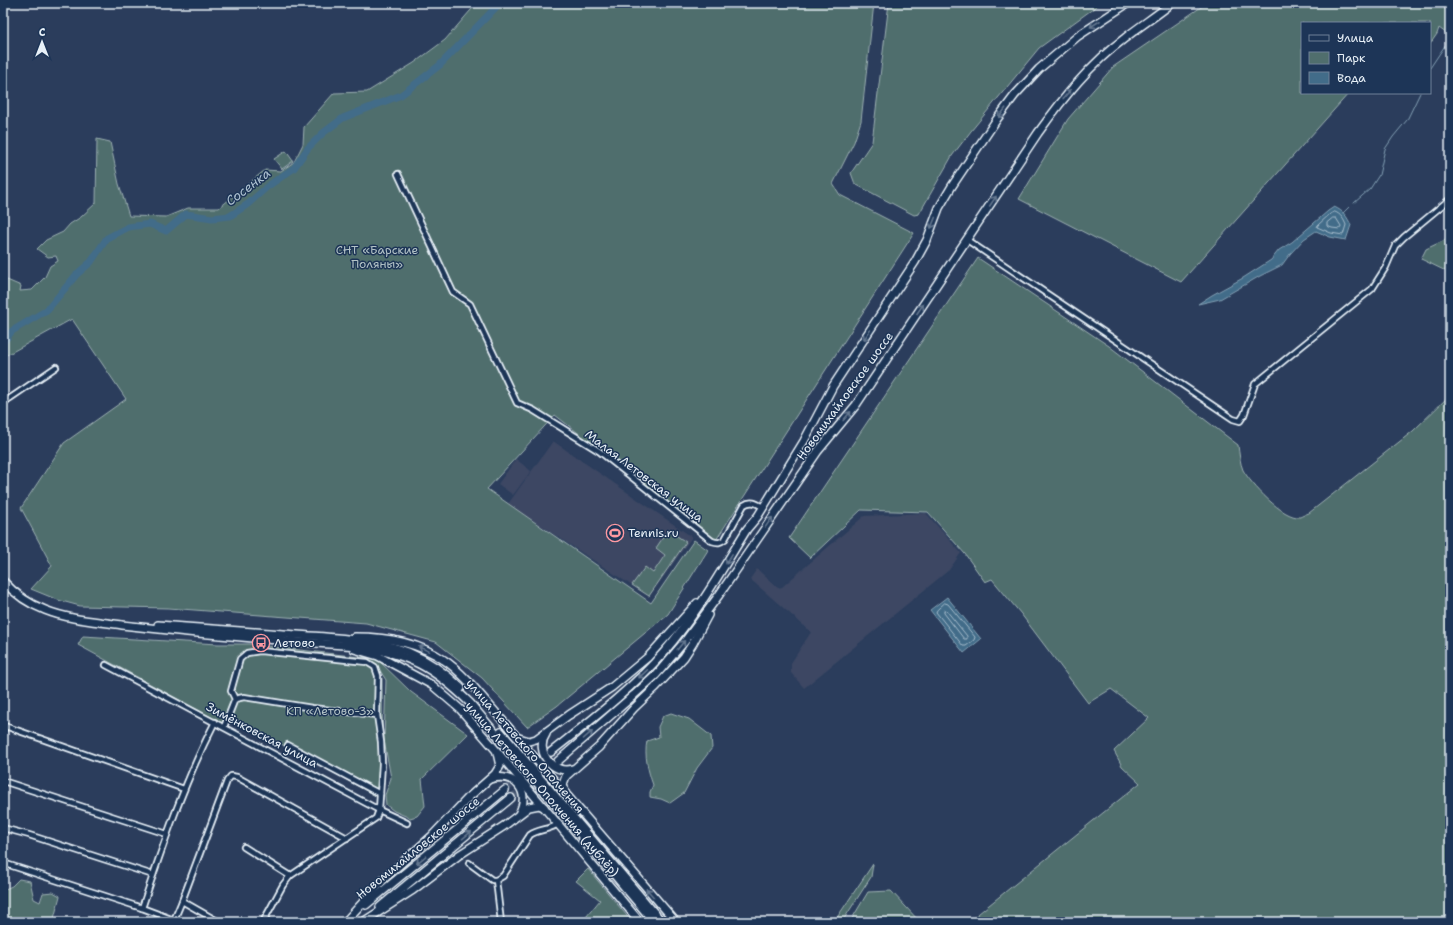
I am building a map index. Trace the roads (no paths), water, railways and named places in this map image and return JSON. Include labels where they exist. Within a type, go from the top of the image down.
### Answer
[{"type":"main road","name":"Новомихайловское шоссе","points":[[551,752],[629,687],[650,667],[678,636],[763,507],[804,441],[833,386],[915,262],[927,240],[939,208],[952,186],[1015,95],[1039,69],[1078,36],[1128,3]]},
{"type":"main road","name":"Новомихайловское шоссе","points":[[558,761],[634,696],[685,641],[719,595],[825,442],[856,405],[1038,132],[1060,102],[1105,54],[1125,37],[1154,18],[1172,3]]},
{"type":"main road","name":"улица Летовского Ополчения","points":[[3,580],[18,595],[39,608],[66,617],[154,629],[329,641],[382,650],[431,667],[448,676],[474,701],[600,853],[662,922]]},
{"type":"main road","points":[[516,735],[524,740],[532,741],[574,711],[612,687],[648,657],[710,588]]},
{"type":"main road","points":[[566,793],[563,784],[569,773],[599,747],[634,708],[684,657],[719,595]]},
{"type":"main road","name":"улица Летовского Ополчения (дублёр)","points":[[329,641],[366,637],[388,639],[418,647],[445,660],[472,684],[676,922]]},
{"type":"main road","name":"улица Летовского Ополчения (дублёр)","points":[[329,641],[378,656],[432,685],[460,710],[496,749],[641,922]]},
{"type":"main road","points":[[432,685],[428,676],[431,667],[438,660],[445,660]]},
{"type":"main road","points":[[548,730],[543,738],[542,750],[548,761],[558,769],[569,770],[575,768]]},
{"type":"main road","points":[[345,922],[386,877],[432,836],[469,797],[498,770],[500,766],[499,756],[496,749]]},
{"type":"main road","points":[[488,780],[503,777],[508,778],[518,784],[524,801],[523,807],[519,814]]},
{"type":"main road","name":"Новомихайловское шоссе","points":[[345,922],[505,790]]},
{"type":"main road","name":"Новомихайловское шоссе","points":[[362,922],[511,798]]},
{"type":"main road","points":[[362,922],[413,890],[459,855],[504,826],[532,805],[539,805],[544,808]]},
{"type":"main road","points":[[584,855],[592,856],[600,853],[604,847],[604,839]]},
{"type":"main road","name":"улица Летовского Ополчения","points":[[600,853],[654,922]]},
{"type":"main road","points":[[622,883],[641,922]]},
{"type":"street","name":"Малая Летовская улица","points":[[398,174],[453,292],[470,304],[517,403],[533,410],[599,451],[712,541],[717,543],[725,539],[744,505],[747,503],[754,502],[763,507]]},
{"type":"street","points":[[966,240],[1234,419],[1240,421],[1244,415],[1255,384],[1372,289],[1386,267],[1395,246],[1450,199]]},
{"type":"street","points":[[3,403],[56,367]]},
{"type":"street","points":[[224,727],[235,699],[231,691],[236,672],[240,660],[247,653],[260,651],[367,662],[375,667],[378,676],[377,715],[381,742],[379,810],[376,818],[290,876],[283,885],[263,922]]},
{"type":"street","name":"Зимёнковская улица","points":[[106,665],[379,810],[407,823]]},
{"type":"street","points":[[235,699],[244,697],[312,708],[377,715]]},
{"type":"street","points":[[142,908],[184,789],[197,756],[215,722]]},
{"type":"street","points":[[3,732],[5,726],[184,789]]},
{"type":"street","points":[[288,745],[380,794]]},
{"type":"street","points":[[3,862],[174,920],[227,781],[231,776],[237,777],[347,838]]},
{"type":"street","points":[[3,781],[167,834]]},
{"type":"street","points":[[469,863],[492,880],[496,880],[503,876],[530,835],[535,832],[553,828],[558,824]]},
{"type":"street","points":[[3,828],[153,875]]},
{"type":"street","points":[[244,847],[290,876]]},
{"type":"street","points":[[496,880],[501,922]]},
{"type":"street","points":[[182,901],[219,922]]},
{"type":"water","points":[[1334,207],[1343,212],[1351,225],[1346,240],[1330,237],[1316,231],[1304,239],[1282,265],[1220,299],[1198,304],[1271,260],[1279,250],[1292,242]]},
{"type":"water","points":[[947,597],[981,639],[964,653],[930,610]]},
{"type":"waterway","name":"Сосенка","points":[[3,343],[12,331],[47,310],[77,274],[91,262],[107,238],[128,227],[150,224],[166,231],[186,214],[212,218],[230,216],[294,168],[308,148],[323,133],[343,118],[401,95],[440,65],[500,3]]},
{"type":"waterway","points":[[1431,66],[1448,41],[1450,35]]},
{"type":"waterway","points":[[1354,203],[1370,189],[1379,175],[1385,149],[1407,120],[1420,94]]},
{"type":"waterway","points":[[1343,213],[1349,207]]},
{"type":"tunnel","points":[[505,790],[549,754]]},
{"type":"tunnel","points":[[511,798],[556,762]]},
{"type":"place","name":"Tennis.ru","points":[[615,533]]},
{"type":"place","name":"Летово","points":[[261,643]]},
{"type":"park label","name":"СНТ «Барские Поляны»","points":[[377,257]]},
{"type":"park label","name":"КП «Летово-3»","points":[[330,711]]}]
